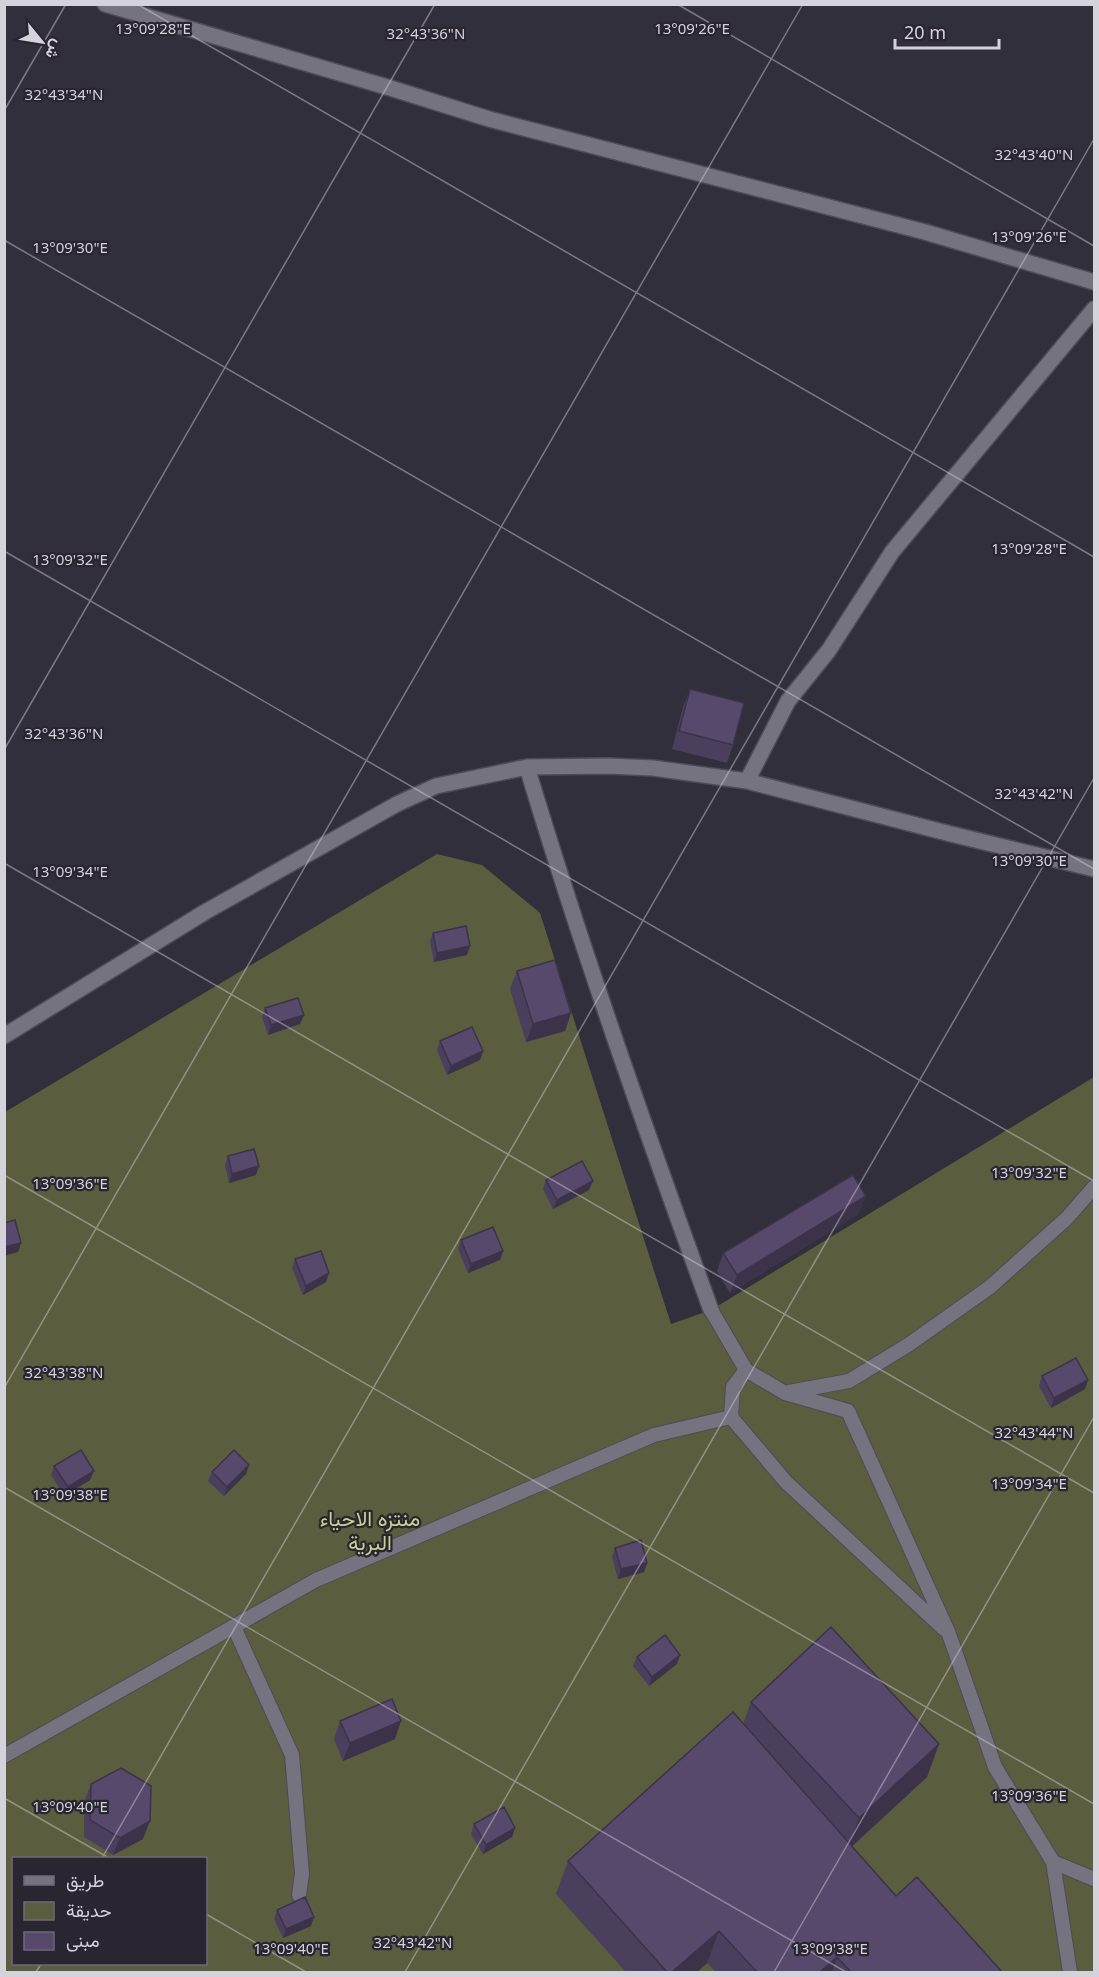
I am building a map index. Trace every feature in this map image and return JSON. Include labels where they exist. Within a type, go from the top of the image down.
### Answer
[{"type":"street","points":[[105,4],[489,119],[924,231],[1095,282]]},
{"type":"street","points":[[747,781],[788,701],[829,650],[891,552],[1095,309]]},
{"type":"street","points":[[527,767],[556,865],[664,1182],[711,1310]]},
{"type":"street","points":[[4,1036],[205,912],[397,804],[436,786],[527,767],[653,768],[747,781],[1095,869]]},
{"type":"lane","points":[[785,1393],[849,1381],[908,1345],[990,1287],[1067,1218],[1095,1186]]},
{"type":"lane","points":[[711,1310],[746,1370],[785,1393],[848,1411],[950,1634],[995,1767],[1053,1862],[1070,1972]]},
{"type":"lane","points":[[746,1370],[733,1387],[731,1417],[786,1482],[950,1634]]},
{"type":"lane","points":[[4,1756],[316,1580],[654,1435],[731,1417]]},
{"type":"lane","points":[[234,1627],[292,1755],[302,1874],[299,1895]]},
{"type":"lane","points":[[1053,1862],[1095,1879]]},
{"type":"green space","name":"منتزه الاحياء البرية","points":[[437,854],[482,865],[540,913],[671,1324],[711,1310],[1094,1077],[1094,1972],[5,1972],[5,1112]]},
{"type":"building","points":[[690,689],[744,703],[733,745],[679,731]]},
{"type":"building","points":[[466,926],[470,946],[437,953],[433,933]]},
{"type":"building","points":[[555,960],[571,1013],[533,1024],[517,971]]},
{"type":"building","points":[[298,998],[304,1015],[271,1025],[265,1008]]},
{"type":"building","points":[[472,1027],[483,1051],[451,1066],[440,1041]]},
{"type":"building","points":[[254,1149],[259,1166],[232,1174],[228,1156]]},
{"type":"building","points":[[582,1161],[593,1181],[557,1200],[546,1180]]},
{"type":"building","points":[[853,1175],[866,1196],[737,1275],[723,1253]]},
{"type":"building","points":[[15,1220],[21,1243],[4,1247],[4,1223]]},
{"type":"building","points":[[493,1227],[503,1251],[471,1264],[461,1240]]},
{"type":"building","points":[[321,1251],[329,1273],[306,1286],[295,1259]]},
{"type":"building","points":[[1076,1358],[1088,1380],[1054,1398],[1042,1376]]},
{"type":"building","points":[[81,1450],[94,1471],[68,1487],[54,1466]]},
{"type":"building","points":[[234,1450],[249,1465],[227,1487],[212,1472]]},
{"type":"building","points":[[641,1540],[647,1563],[621,1569],[615,1548]]},
{"type":"building","points":[[831,1627],[939,1744],[859,1818],[751,1702]]},
{"type":"building","points":[[665,1635],[680,1655],[652,1677],[637,1657]]},
{"type":"building","points":[[392,1699],[401,1721],[350,1743],[340,1721]]},
{"type":"building","points":[[733,1712],[896,1896],[917,1877],[1002,1972],[851,1972],[837,1957],[820,1972],[757,1972],[719,1931],[672,1972],[667,1972],[568,1861]]},
{"type":"building","points":[[121,1768],[151,1786],[150,1821],[120,1838],[90,1820],[91,1784]]},
{"type":"building","points":[[504,1807],[515,1828],[486,1845],[474,1824]]},
{"type":"building","points":[[305,1897],[314,1917],[286,1929],[277,1910]]}]
